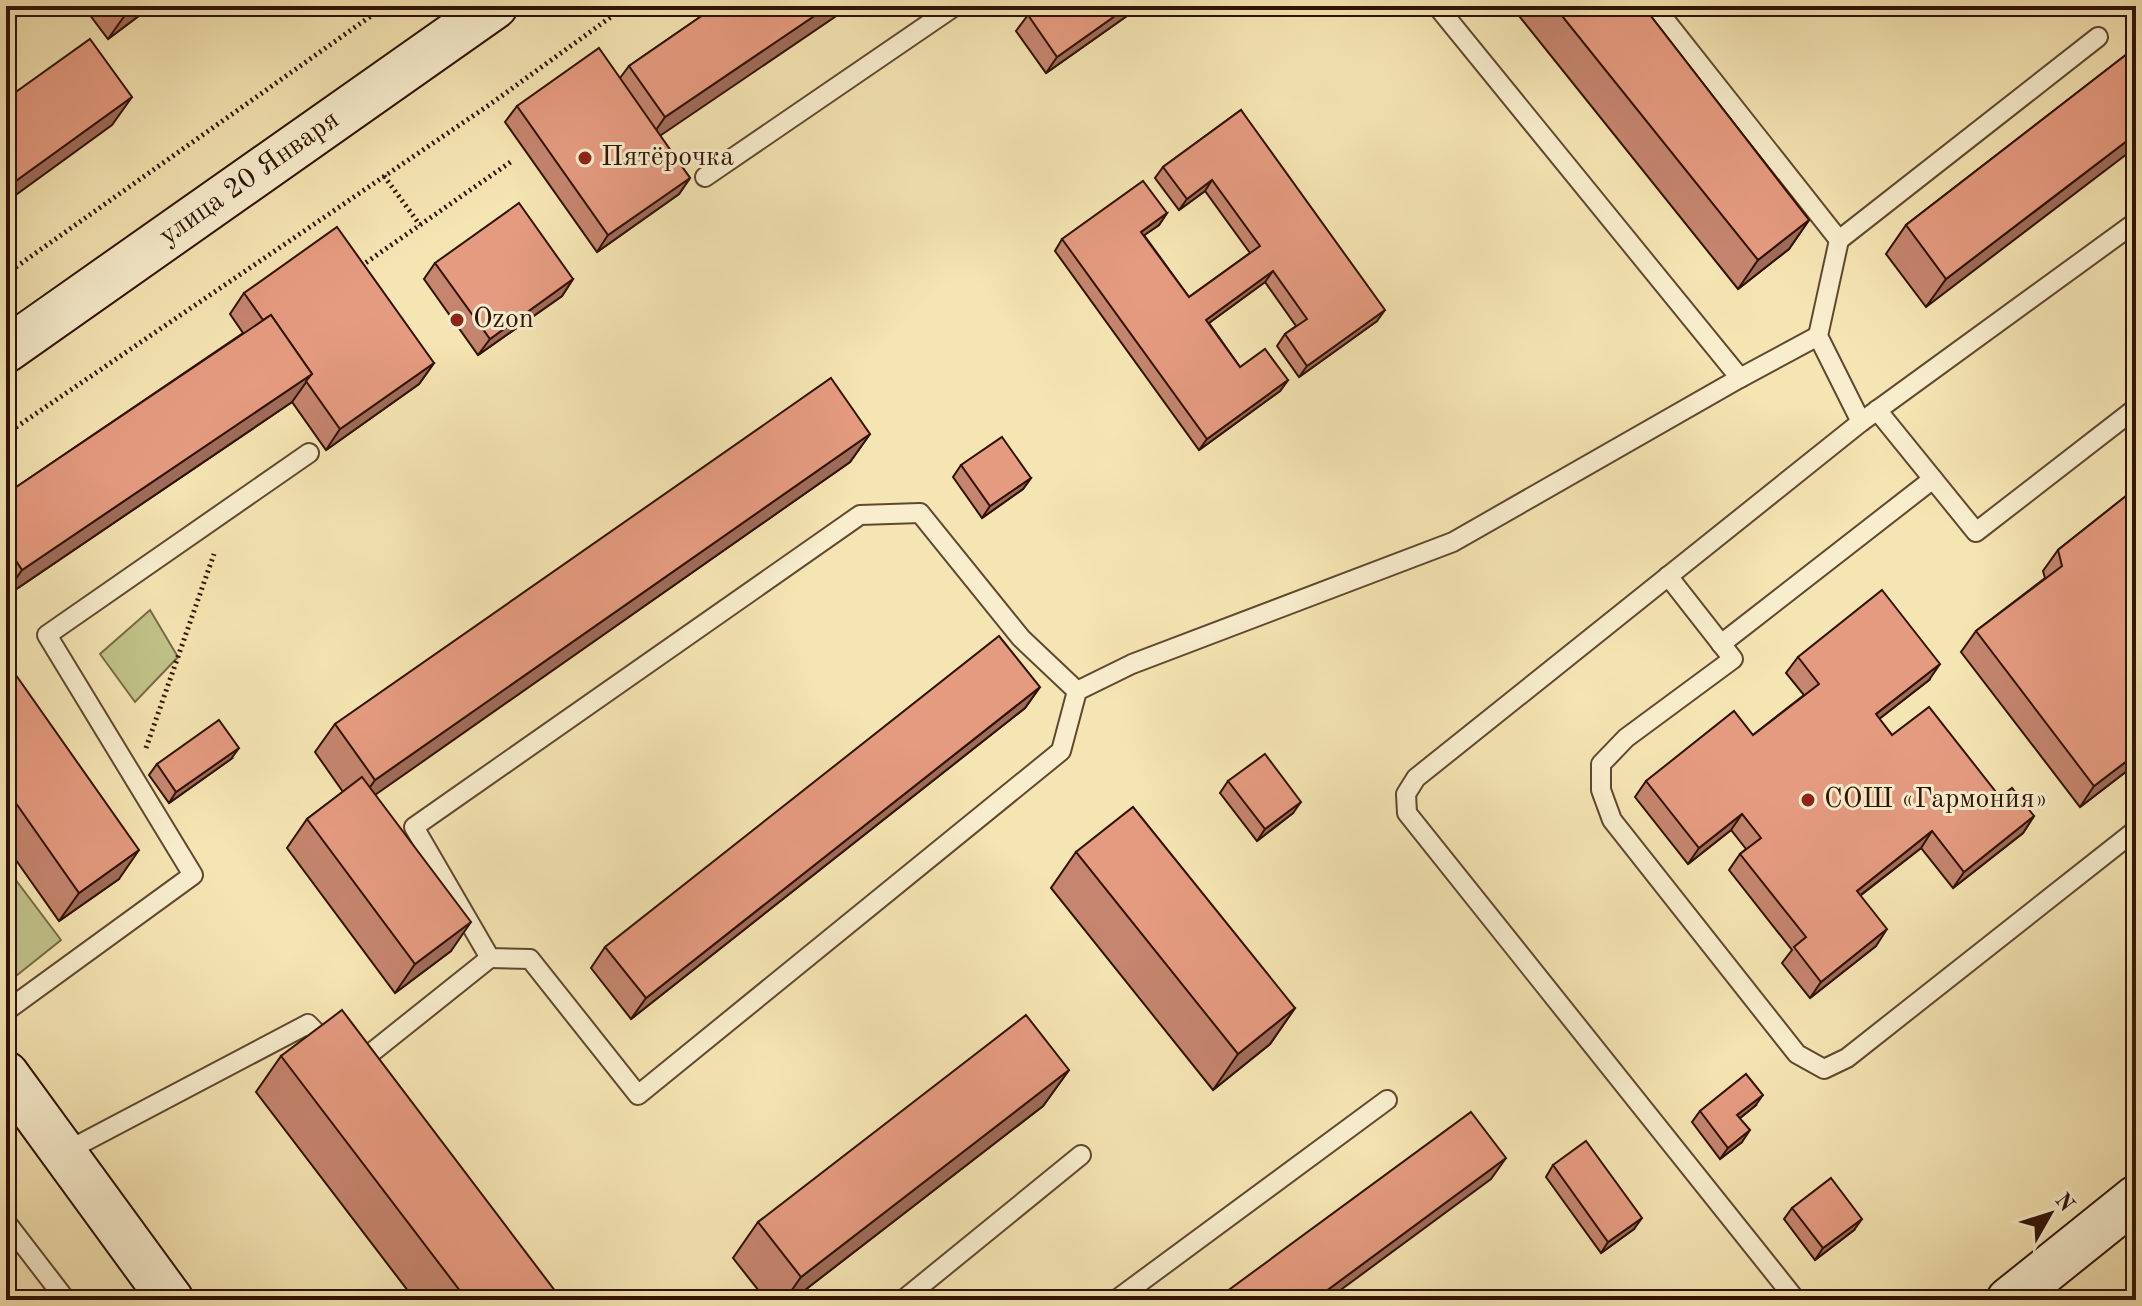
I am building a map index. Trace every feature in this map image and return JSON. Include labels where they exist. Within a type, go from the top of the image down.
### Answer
[{"type":"main road","name":"улица 20 Января","points":[[6,350],[495,6]]},
{"type":"main road","points":[[6,1074],[171,1300]]},
{"type":"main road","points":[[2009,1300],[2136,1198]]},
{"type":"lane","points":[[705,177],[955,6]]},
{"type":"lane","points":[[1437,6],[1740,378]]},
{"type":"lane","points":[[1654,6],[1839,240]]},
{"type":"lane","points":[[1861,422],[1818,336],[1839,240],[2098,37]]},
{"type":"lane","points":[[1796,1300],[1407,813],[1406,794],[1416,778],[1861,422],[2136,222]]},
{"type":"lane","points":[[65,1152],[308,1024],[355,1075],[490,958],[530,959],[638,1095],[1061,751],[1077,691],[1132,664],[1453,542],[1818,336]]},
{"type":"lane","points":[[1877,410],[1976,532],[2136,408]]},
{"type":"lane","points":[[6,1011],[193,875],[47,635],[309,453]]},
{"type":"lane","points":[[1721,644],[1933,479]]},
{"type":"lane","points":[[490,958],[414,827],[860,515],[920,513],[1021,638],[1077,691]]},
{"type":"lane","points":[[1668,576],[1733,659],[1626,738],[1601,764],[1601,790],[1612,820],[1797,1054],[1824,1069],[1847,1058],[2136,830]]},
{"type":"lane","points":[[1116,1300],[1387,1100]]},
{"type":"lane","points":[[903,1300],[1081,1155]]},
{"type":"lane","points":[[6,1222],[66,1300]]},
{"type":"path","points":[[6,274],[385,6]]},
{"type":"path","points":[[6,434],[384,176],[626,6]]},
{"type":"path","points":[[361,266],[512,161]]},
{"type":"path","points":[[384,176],[420,225]]},
{"type":"path","points":[[135,780],[230,507]]},
{"type":"green space","points":[[150,610],[178,657],[135,702],[100,654]]},
{"type":"green space","points":[[6,867],[61,940],[6,984]]},
{"type":"building","points":[[716,6],[829,6],[665,117],[629,66]]},
{"type":"building","points":[[1040,6],[1129,6],[1057,57],[1028,15]]},
{"type":"building","points":[[1554,6],[1643,6],[1809,220],[1758,260]]},
{"type":"building","points":[[90,39],[132,97],[6,188],[6,99]]},
{"type":"building","points":[[2136,47],[2136,134],[1946,279],[1906,225]]},
{"type":"building","points":[[599,48],[690,178],[608,235],[517,106]]},
{"type":"building","points":[[1241,110],[1385,310],[1307,366],[1285,334],[1307,319],[1273,271],[1206,320],[1240,367],[1265,349],[1288,380],[1207,439],[1062,239],[1143,181],[1167,213],[1141,232],[1189,297],[1260,246],[1212,180],[1187,199],[1163,167]]},
{"type":"building","points":[[519,203],[573,279],[490,339],[435,263]]},
{"type":"building","points":[[337,227],[434,363],[340,429],[306,381],[312,374],[271,315],[263,320],[244,293]]},
{"type":"building","points":[[271,315],[312,374],[22,570],[6,545],[6,494]]},
{"type":"building","points":[[831,378],[870,434],[375,780],[335,724]]},
{"type":"building","points":[[1002,437],[1031,478],[990,506],[961,465]]},
{"type":"building","points":[[2136,488],[2136,754],[2094,786],[1976,631],[2062,566],[2058,550]]},
{"type":"building","name":"СОШ «Гармония»","points":[[1882,590],[1940,664],[1876,714],[1892,735],[1929,707],[2000,797],[2012,788],[2034,816],[1964,872],[1932,831],[1857,891],[1887,929],[1821,982],[1794,947],[1806,937],[1740,854],[1761,838],[1742,814],[1699,848],[1646,781],[1734,711],[1753,735],[1819,684],[1798,657]]},
{"type":"building","points":[[999,636],[1040,687],[646,998],[605,947]]},
{"type":"building","points":[[6,661],[139,850],[79,893],[6,789]]},
{"type":"building","points":[[219,720],[239,748],[176,792],[157,764]]},
{"type":"building","points":[[1265,754],[1301,802],[1265,829],[1228,781]]},
{"type":"building","points":[[362,777],[471,922],[415,964],[307,819]]},
{"type":"building","points":[[1133,807],[1295,1008],[1238,1054],[1076,852]]},
{"type":"building","points":[[342,1010],[562,1300],[467,1300],[281,1056]]},
{"type":"building","points":[[1026,1015],[1069,1070],[801,1277],[758,1222]]},
{"type":"building","points":[[1746,1074],[1763,1095],[1737,1115],[1750,1130],[1728,1148],[1700,1111]]},
{"type":"building","points":[[1471,1112],[1506,1158],[1314,1300],[1215,1300]]},
{"type":"building","points":[[1586,1141],[1642,1218],[1608,1242],[1553,1165]]},
{"type":"building","points":[[1831,1178],[1862,1219],[1823,1248],[1792,1208]]},
{"type":"place","name":"Пятёрочка","points":[[585,158]]},
{"type":"place","name":"Ozon","points":[[457,320]]},
{"type":"place","name":"СОШ «Гармония»","points":[[1808,800]]}]
